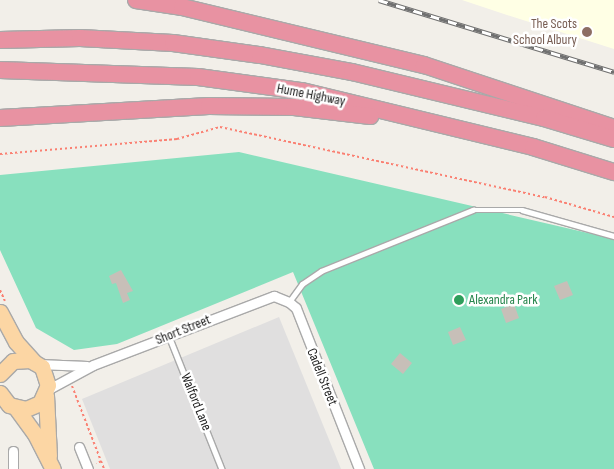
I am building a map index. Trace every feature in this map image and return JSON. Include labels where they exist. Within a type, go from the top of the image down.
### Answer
[{"type":"highway","points":[[136,0],[229,17],[424,65],[614,128]]},
{"type":"highway","points":[[0,40],[80,38],[172,43],[260,55],[352,72],[544,118],[614,139]]},
{"type":"highway","name":"Hume Highway","points":[[0,70],[198,77],[302,91],[446,126],[614,172]]},
{"type":"highway","points":[[0,118],[140,108],[294,107],[446,126]]},
{"type":"main road","points":[[0,312],[14,340],[47,376],[51,463]]},
{"type":"main road","points":[[0,373],[17,360],[36,363]]},
{"type":"main road","points":[[0,393],[5,402],[16,408],[31,408],[47,393]]},
{"type":"main road","points":[[16,408],[51,463]]},
{"type":"street","name":"Short Street","points":[[47,393],[93,365],[169,335],[274,296],[289,302]]},
{"type":"street","name":"Cadell Street","points":[[289,302],[296,308],[359,469]]},
{"type":"street","name":"Short Street","points":[[36,363],[93,365]]},
{"type":"street","points":[[79,447],[92,467]]},
{"type":"street","points":[[13,451],[13,469]]},
{"type":"lane","points":[[289,302],[302,284],[321,271],[473,210],[522,210],[614,236]]},
{"type":"lane","name":"Walford Lane","points":[[169,335],[222,469]]},
{"type":"path","points":[[0,154],[177,139],[220,127],[545,197],[614,217]]},
{"type":"path","points":[[71,384],[104,469]]},
{"type":"path","points":[[92,467],[101,462]]},
{"type":"shaded area","name":"The Scots School Albury","points":[[462,0],[614,0],[614,49],[507,15]]},
{"type":"shaded area","points":[[279,317],[341,469],[110,469],[82,399]]},
{"type":"green space","name":"Alexandra Park","points":[[239,152],[614,239],[614,469],[374,469],[293,272],[117,344],[74,350],[36,328],[0,250],[0,175]]},
{"type":"building","points":[[121,270],[133,291],[127,293],[130,300],[123,303],[116,283],[112,284],[109,276]]},
{"type":"building","points":[[567,281],[573,295],[560,300],[554,286]]},
{"type":"building","points":[[514,304],[519,318],[506,323],[501,309]]},
{"type":"building","points":[[460,327],[466,340],[453,345],[448,332]]},
{"type":"building","points":[[400,353],[412,363],[403,374],[391,364]]},
{"type":"railway","points":[[379,0],[614,72]]},
{"type":"place","name":"The Scots School Albury","points":[[587,32]]},
{"type":"place","name":"Alexandra Park","points":[[459,300]]}]
